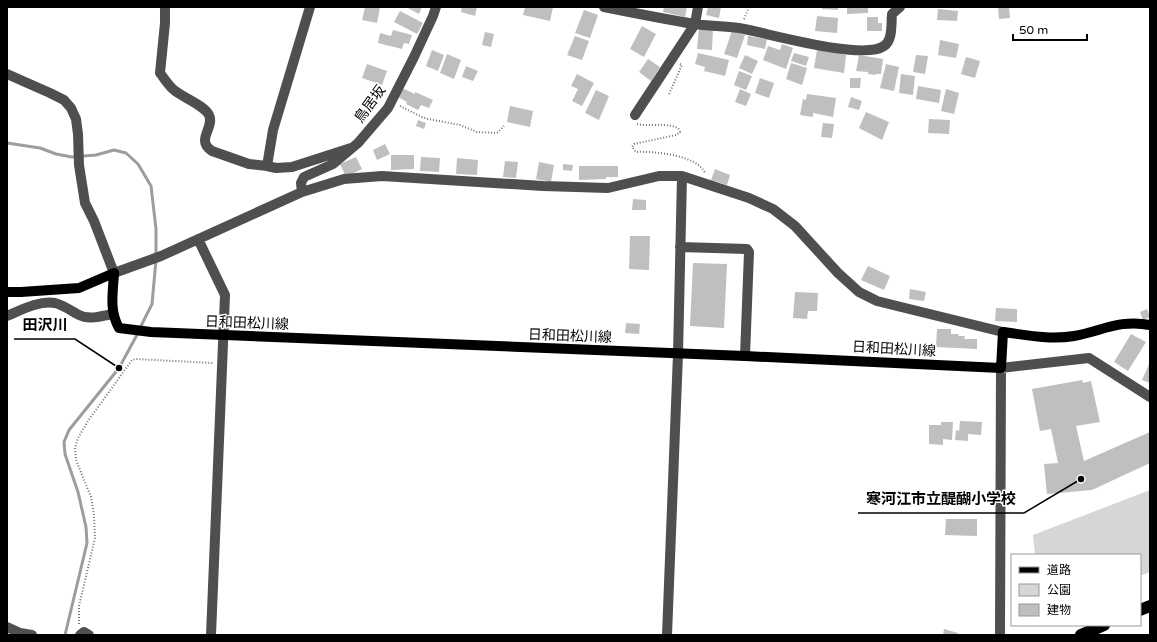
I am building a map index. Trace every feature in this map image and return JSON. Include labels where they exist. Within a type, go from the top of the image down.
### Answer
[{"type":"highway","points":[[1080,635],[1102,626]]},
{"type":"main road","points":[[7,292],[78,288],[114,274],[113,314]]},
{"type":"main road","name":"日和田松川線","points":[[113,314],[119,328],[151,332],[1001,368]]},
{"type":"main road","points":[[1001,368],[1003,332],[1054,338],[1075,336],[1105,327],[1130,322],[1150,324]]},
{"type":"street","points":[[165,7],[165,23],[160,73],[172,89],[203,108],[209,114],[210,120],[204,141],[207,148],[249,164],[276,168],[292,167],[352,148]]},
{"type":"street","points":[[266,166],[273,130],[310,7]]},
{"type":"street","name":"鳥居坂","points":[[302,192],[301,183],[304,177],[333,164],[352,148],[376,122],[391,102],[430,23],[436,7]]},
{"type":"street","points":[[604,7],[695,24],[740,28],[810,44],[860,50],[877,49],[886,45],[890,38],[889,11],[900,7]]},
{"type":"street","points":[[635,115],[695,24],[698,7]]},
{"type":"street","points":[[7,74],[64,100],[71,108],[76,119],[79,165],[85,203],[94,221],[114,274],[161,256],[302,192],[344,179],[382,176],[608,188],[659,176],[682,176],[749,198],[773,210],[795,226],[838,273],[859,292],[877,301],[1003,332]]},
{"type":"street","points":[[667,635],[678,354],[682,176]]},
{"type":"street","points":[[198,239],[225,294],[211,635]]},
{"type":"street","points":[[680,247],[747,249],[749,252],[744,356]]},
{"type":"street","points":[[7,316],[41,304],[54,303],[64,306],[84,317],[91,318],[113,314]]},
{"type":"street","points":[[1000,635],[1001,368],[1089,358],[1150,397]]},
{"type":"street","points":[[7,627],[20,633],[32,635]]},
{"type":"path","points":[[740,28],[749,7]]},
{"type":"path","points":[[669,94],[682,65],[672,59]]},
{"type":"path","points":[[391,102],[422,117],[460,125],[477,132],[497,133],[504,126]]},
{"type":"path","points":[[635,115],[633,121],[636,124],[675,126],[680,132],[676,135],[634,144],[632,147],[636,152],[661,152],[696,163],[703,169],[709,186]]},
{"type":"path","points":[[84,634],[78,623],[79,606],[95,538],[94,515],[91,497],[76,460],[75,448],[78,438],[88,421],[132,360],[222,363]]},
{"type":"green space","points":[[1150,490],[1150,572],[1141,576],[1141,554],[1035,554],[1033,535]]},
{"type":"building","points":[[365,7],[380,7],[377,23],[362,20]]},
{"type":"building","points":[[406,7],[422,7],[419,14]]},
{"type":"building","points":[[462,7],[477,7],[475,16],[461,12]]},
{"type":"building","points":[[525,7],[553,7],[550,21],[523,15]]},
{"type":"building","points":[[664,7],[687,7],[685,17],[663,12]]},
{"type":"building","points":[[708,7],[721,7],[719,18],[706,15]]},
{"type":"building","points":[[822,7],[838,7],[838,10],[822,9]]},
{"type":"building","points":[[847,7],[868,7],[868,13],[847,14]]},
{"type":"building","points":[[998,7],[1009,7],[1010,18],[999,19]]},
{"type":"building","points":[[938,9],[958,11],[957,21],[937,20]]},
{"type":"building","points":[[584,10],[598,15],[590,38],[575,33]]},
{"type":"building","points":[[400,11],[423,23],[417,34],[394,22]]},
{"type":"building","points":[[817,16],[838,18],[837,33],[815,31]]},
{"type":"building","points":[[867,17],[878,17],[878,23],[882,23],[882,31],[867,31]]},
{"type":"building","points":[[642,26],[656,34],[644,57],[630,49]]},
{"type":"building","points":[[699,28],[713,29],[712,50],[697,49]]},
{"type":"building","points":[[393,30],[412,35],[409,44],[404,43],[402,49],[378,43],[380,33],[391,36]]},
{"type":"building","points":[[732,31],[745,35],[737,58],[724,54]]},
{"type":"building","points":[[485,32],[494,34],[491,47],[482,45]]},
{"type":"building","points":[[575,36],[589,41],[582,60],[567,55]]},
{"type":"building","points":[[748,36],[767,39],[765,49],[747,45]]},
{"type":"building","points":[[940,40],[959,44],[956,58],[938,55]]},
{"type":"building","points":[[782,44],[793,48],[786,69],[763,60],[768,46],[780,50]]},
{"type":"building","points":[[432,50],[444,55],[438,71],[426,66]]},
{"type":"building","points":[[817,50],[846,55],[844,73],[814,68]]},
{"type":"building","points":[[698,53],[729,60],[725,76],[704,71],[705,67],[695,64]]},
{"type":"building","points":[[794,53],[809,57],[806,66],[791,61]]},
{"type":"building","points":[[447,54],[461,60],[454,79],[440,73]]},
{"type":"building","points":[[745,55],[758,61],[752,74],[739,68]]},
{"type":"building","points":[[859,55],[883,59],[881,74],[875,75],[868,74],[868,72],[856,71]]},
{"type":"building","points":[[916,55],[928,56],[925,74],[913,72]]},
{"type":"building","points":[[966,57],[980,61],[975,78],[961,74]]},
{"type":"building","points":[[648,59],[660,67],[651,81],[639,72]]},
{"type":"building","points":[[791,63],[807,68],[802,85],[786,79]]},
{"type":"building","points":[[367,64],[387,71],[382,85],[362,78]]},
{"type":"building","points":[[886,64],[899,67],[894,91],[880,88]]},
{"type":"building","points":[[466,66],[478,71],[473,81],[462,77]]},
{"type":"building","points":[[739,71],[752,76],[746,90],[734,85]]},
{"type":"building","points":[[577,74],[594,83],[582,106],[572,101],[578,89],[571,86]]},
{"type":"building","points":[[901,74],[915,76],[913,95],[899,93]]},
{"type":"building","points":[[760,78],[774,83],[769,98],[755,93]]},
{"type":"building","points":[[850,78],[861,78],[860,88],[850,88]]},
{"type":"building","points":[[918,86],[941,90],[939,103],[916,99]]},
{"type":"building","points":[[402,88],[433,100],[429,108],[421,105],[418,110],[406,104],[407,102],[398,97]]},
{"type":"building","points":[[740,89],[751,94],[746,106],[735,102]]},
{"type":"building","points":[[946,89],[959,93],[954,114],[941,111]]},
{"type":"building","points":[[596,90],[609,96],[599,120],[585,113]]},
{"type":"building","points":[[807,94],[836,98],[833,117],[813,113],[813,117],[800,115],[803,99],[806,100]]},
{"type":"building","points":[[851,97],[862,101],[859,110],[848,107]]},
{"type":"building","points":[[510,106],[533,111],[530,127],[507,122]]},
{"type":"building","points":[[866,112],[889,122],[882,140],[859,128]]},
{"type":"building","points":[[929,119],[950,120],[949,134],[928,133]]},
{"type":"building","points":[[418,120],[426,123],[424,129],[416,126]]},
{"type":"building","points":[[823,123],[834,124],[832,138],[821,137]]},
{"type":"building","points":[[385,144],[390,154],[377,160],[373,150]]},
{"type":"building","points":[[391,155],[414,155],[414,169],[391,170]]},
{"type":"building","points":[[356,157],[362,169],[346,177],[340,164]]},
{"type":"building","points":[[421,157],[440,158],[439,172],[420,171]]},
{"type":"building","points":[[457,158],[478,160],[477,175],[456,174]]},
{"type":"building","points":[[505,161],[518,162],[516,178],[503,177]]},
{"type":"building","points":[[539,162],[554,165],[551,182],[536,179]]},
{"type":"building","points":[[563,164],[573,165],[572,171],[563,170]]},
{"type":"building","points":[[579,166],[618,166],[618,177],[579,180]]},
{"type":"building","points":[[715,169],[730,175],[727,185],[711,180]]},
{"type":"building","points":[[633,199],[646,200],[646,210],[632,210]]},
{"type":"building","points":[[630,236],[650,236],[649,270],[629,269]]},
{"type":"building","points":[[693,263],[727,264],[724,328],[690,326]]},
{"type":"building","points":[[868,266],[890,276],[884,290],[861,280]]},
{"type":"building","points":[[910,289],[926,292],[924,301],[909,299]]},
{"type":"building","points":[[795,292],[818,293],[817,311],[808,311],[807,319],[793,318]]},
{"type":"building","points":[[996,308],[1017,309],[1017,322],[995,321]]},
{"type":"building","points":[[1147,309],[1150,317],[1143,320],[1140,312]]},
{"type":"building","points":[[626,323],[640,324],[639,334],[625,333]]},
{"type":"building","points":[[937,329],[951,329],[951,334],[965,336],[964,339],[977,339],[977,349],[936,347]]},
{"type":"building","points":[[1131,334],[1146,342],[1128,371],[1114,362]]},
{"type":"building","points":[[1150,362],[1150,383],[1142,380]]},
{"type":"building","points":[[1082,380],[1083,383],[1091,381],[1100,422],[1076,426],[1084,461],[1150,432],[1150,463],[1092,490],[1047,494],[1044,464],[1058,463],[1051,429],[1040,431],[1032,389]]},
{"type":"building","points":[[960,421],[982,422],[981,435],[968,434],[968,441],[955,440],[956,430],[959,431]]},
{"type":"building","points":[[941,422],[953,422],[952,440],[943,439],[943,445],[929,444],[929,425],[941,425]]},
{"type":"building","points":[[946,519],[977,519],[977,536],[945,535]]},
{"type":"building","points":[[944,629],[958,633],[957,635],[943,635]]},
{"type":"waterway","points":[[7,143],[40,148],[56,154],[72,157],[96,155],[114,150],[126,153],[138,164],[151,186],[156,229],[156,255]]},
{"type":"waterway","points":[[140,328],[152,304],[156,260]]},
{"type":"waterway","points":[[65,635],[87,543],[86,527],[78,492],[65,454],[64,442],[69,430],[119,368],[138,333]]},
{"type":"place","name":"田沢川","points":[[119,368]]},
{"type":"place","name":"寒河江市立醍醐小学校","points":[[1081,479]]}]
